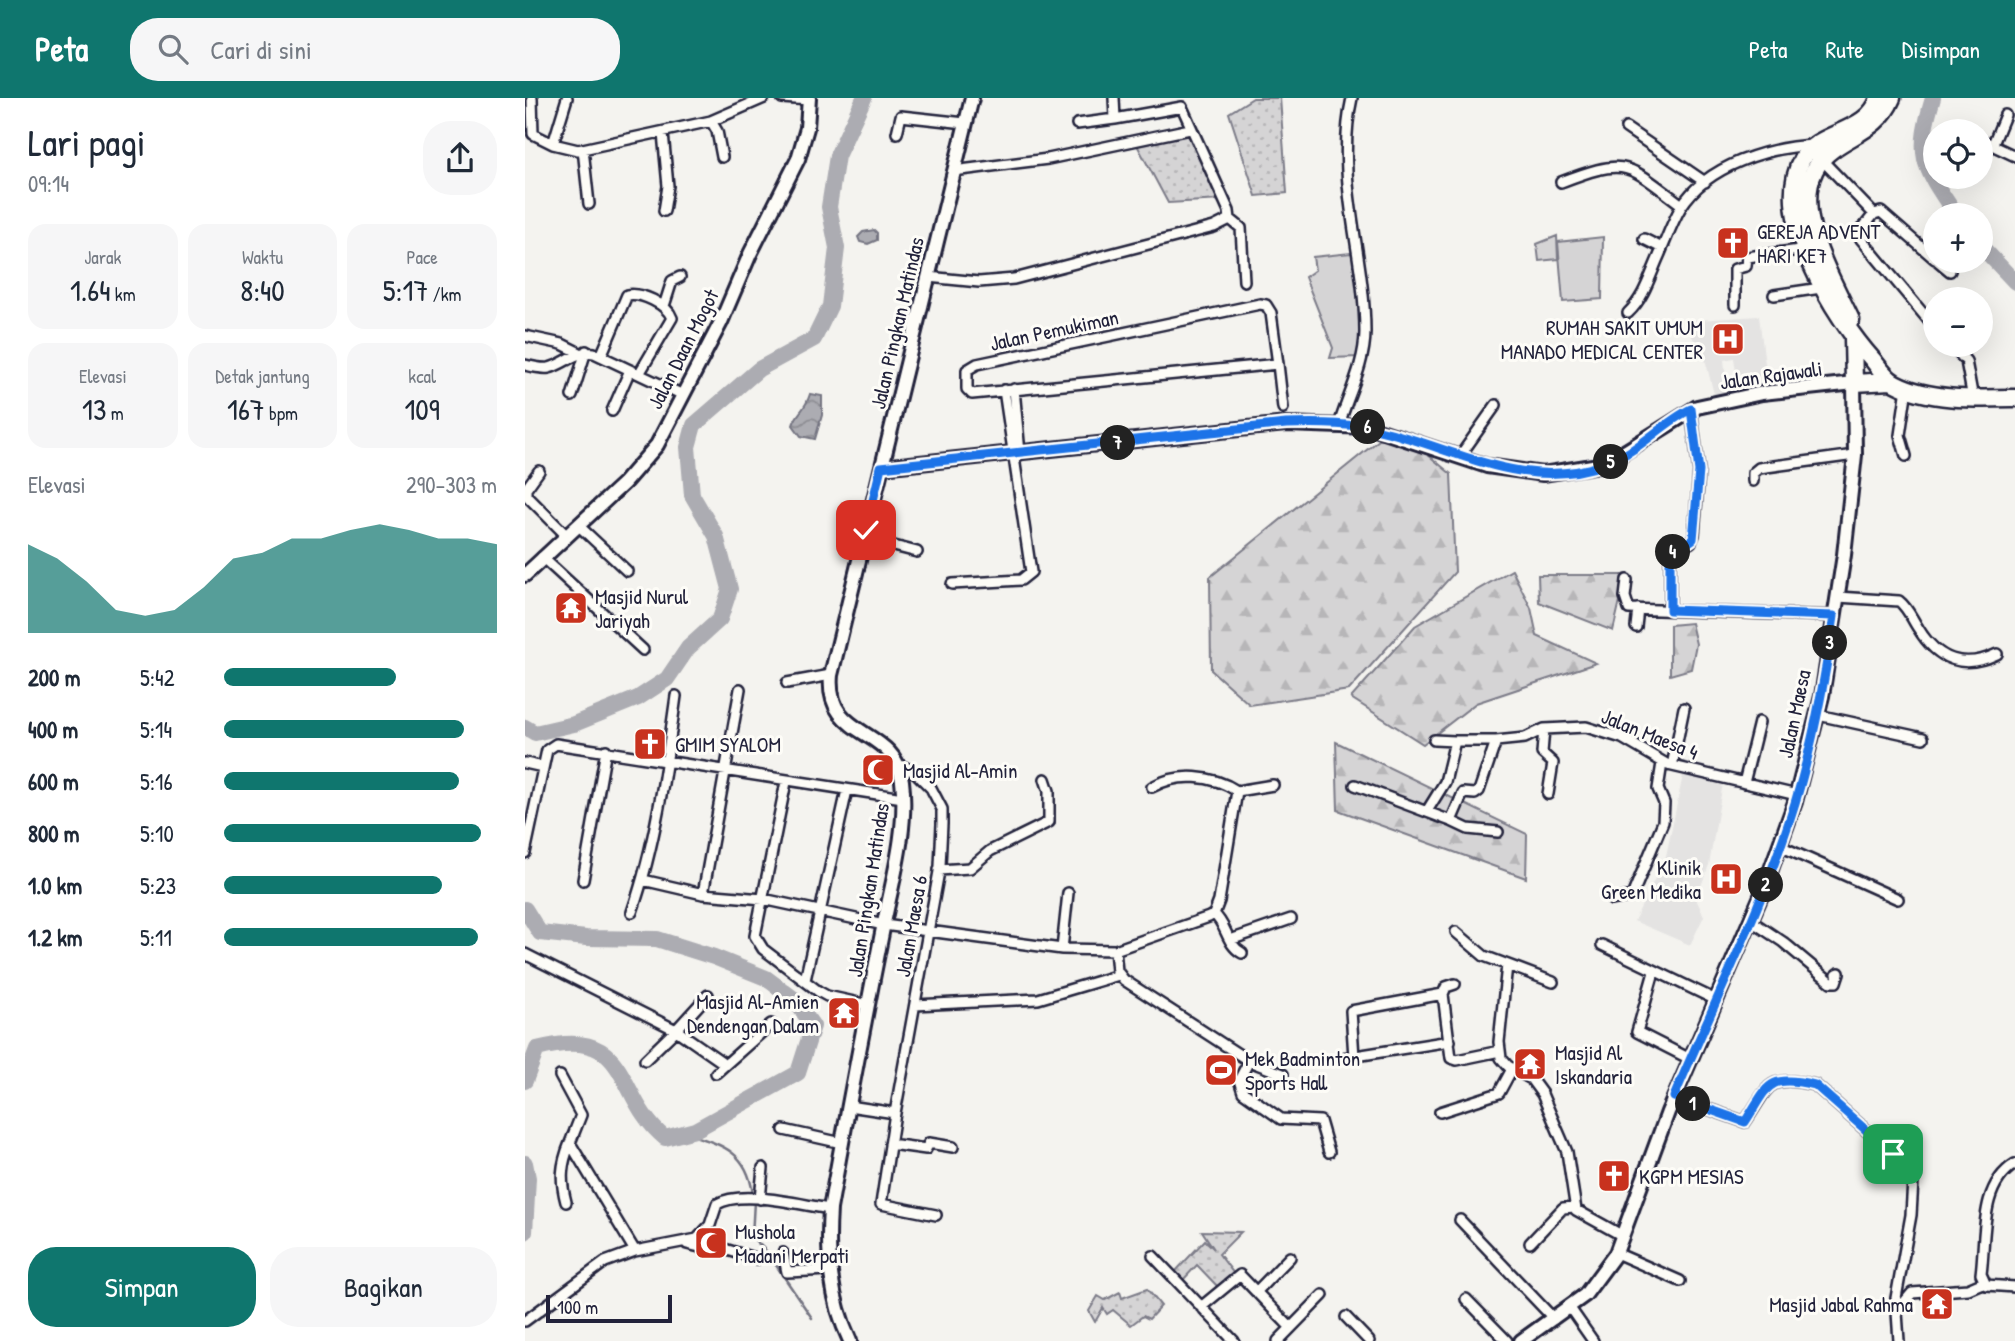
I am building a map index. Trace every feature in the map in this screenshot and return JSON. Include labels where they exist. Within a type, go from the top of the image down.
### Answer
[{"type":"highway","points":[[1825,151],[1870,113],[1879,98]]},
{"type":"highway","points":[[1892,98],[1865,132],[1825,151],[1802,157],[1795,184],[1797,218],[1821,288],[1852,336],[1891,381],[1907,388],[1973,399],[2015,398]]},
{"type":"highway","name":"Jalan Maesa","points":[[1825,151],[1810,183],[1806,201],[1825,263],[1852,322],[1854,383]]},
{"type":"highway","points":[[1854,383],[1891,381]]},
{"type":"street","points":[[532,98],[533,134],[570,150],[711,121],[760,99]]},
{"type":"street","points":[[553,144],[567,98]]},
{"type":"street","points":[[782,98],[809,99]]},
{"type":"street","name":"Jalan Pingkan Matindas","points":[[851,1341],[834,1297],[830,1270],[830,1209],[884,925],[903,798],[898,764],[888,750],[838,712],[829,694],[863,538],[972,98]]},
{"type":"street","points":[[1114,98],[1115,119]]},
{"type":"street","points":[[1339,425],[1358,368],[1365,332],[1347,190],[1346,143],[1352,98]]},
{"type":"street","name":"Jalan Daan Mogot","points":[[525,575],[647,459],[721,322],[750,254],[798,159],[807,128],[809,99]]},
{"type":"street","points":[[1077,124],[1115,119],[1181,102],[1190,129],[1229,211],[1230,219],[1241,228],[1244,281]]},
{"type":"street","points":[[2005,115],[1993,145],[2015,156]]},
{"type":"street","points":[[897,132],[901,116],[965,123]]},
{"type":"street","points":[[711,121],[717,131],[722,157]]},
{"type":"street","points":[[1626,128],[1705,181]]},
{"type":"street","points":[[953,171],[1061,157],[1190,129]]},
{"type":"street","points":[[663,133],[668,186],[664,211]]},
{"type":"street","points":[[1628,313],[1636,305],[1682,205],[1705,181],[1750,159],[1787,148],[1825,151],[1874,214]]},
{"type":"street","points":[[583,149],[589,204]]},
{"type":"street","points":[[1561,182],[1604,166],[1618,165],[1647,180],[1682,205]]},
{"type":"street","points":[[1874,214],[1883,214],[1923,248]]},
{"type":"street","points":[[1874,214],[1859,233],[1861,239],[1923,314]]},
{"type":"street","points":[[928,277],[979,282],[1014,279],[1214,226],[1230,219]]},
{"type":"street","points":[[1644,239],[1662,248]]},
{"type":"street","points":[[1735,305],[1735,269],[1746,266],[1747,257],[1807,248]]},
{"type":"street","points":[[664,306],[671,281],[680,277]]},
{"type":"street","points":[[1774,295],[1821,288]]},
{"type":"street","points":[[601,356],[627,295],[631,293],[664,306],[672,318],[634,372],[612,411]]},
{"type":"street","name":"Jalan Pemukiman","points":[[1260,304],[1266,305],[1271,313],[1278,364],[1009,389],[972,394],[967,389],[967,370],[977,364],[1260,304]]},
{"type":"street","points":[[525,336],[601,356],[681,394]]},
{"type":"street","points":[[525,365],[553,367],[583,352]]},
{"type":"street","points":[[572,396],[583,352]]},
{"type":"street","points":[[1964,357],[1973,399]]},
{"type":"street","points":[[1278,364],[1283,408]]},
{"type":"street","name":"Jalan Rajawali","points":[[881,467],[1016,455],[1286,424],[1339,425],[1389,432],[1487,466],[1527,474],[1571,472],[1618,458],[1691,409],[1762,393],[1854,383]]},
{"type":"street","name":"Jalan Maesa","points":[[1521,1341],[1570,1308],[1597,1284],[1616,1253],[1674,1097],[1780,846],[1797,795],[1818,715],[1838,597],[1855,456],[1854,383]]},
{"type":"street","points":[[1906,456],[1900,435],[1907,388]]},
{"type":"street","points":[[952,584],[1021,580],[1031,572],[1009,389]]},
{"type":"street","points":[[1460,456],[1496,405]]},
{"type":"street","points":[[1670,610],[1670,555],[1693,539],[1699,471],[1691,409]]},
{"type":"street","points":[[1753,481],[1753,473],[1759,468],[1855,456]]},
{"type":"street","points":[[539,471],[526,489],[526,495],[567,536]]},
{"type":"street","points":[[579,526],[627,571]]},
{"type":"street","points":[[863,538],[917,552]]},
{"type":"street","points":[[542,557],[643,650]]},
{"type":"street","points":[[1627,580],[1627,608],[1834,616]]},
{"type":"street","points":[[1838,597],[1899,601],[1926,641],[1946,658],[1969,663],[1997,654]]},
{"type":"street","points":[[1636,627],[1638,609]]},
{"type":"street","points":[[787,683],[831,675]]},
{"type":"street","points":[[703,894],[740,689]]},
{"type":"street","points":[[632,912],[643,880],[667,762],[676,696]]},
{"type":"street","points":[[1612,900],[1632,896],[1661,827],[1664,803],[1658,788],[1684,708]]},
{"type":"street","points":[[1818,715],[1923,738]]},
{"type":"street","points":[[1744,783],[1759,722]]},
{"type":"street","name":"Jalan Maesa 4","points":[[1434,740],[1515,741],[1543,729],[1585,727],[1606,732],[1640,747],[1667,764],[1797,795]]},
{"type":"street","points":[[1543,729],[1542,753],[1553,762],[1548,794]]},
{"type":"street","points":[[1427,811],[1445,782],[1455,741]]},
{"type":"street","points":[[1451,821],[1463,793],[1475,794],[1479,791],[1496,741]]},
{"type":"street","points":[[525,853],[547,750],[556,744],[607,750],[786,782],[903,798]]},
{"type":"street","points":[[583,880],[607,750]]},
{"type":"street","points":[[525,763],[543,767]]},
{"type":"street","name":"Jalan Maesa 6","points":[[898,764],[924,779],[939,802],[942,824],[939,870],[881,1204],[936,1215]]},
{"type":"street","points":[[1152,787],[1173,777],[1184,776],[1237,791],[1273,785]]},
{"type":"street","points":[[939,870],[970,867],[990,851],[1049,822],[1049,791],[1045,779]]},
{"type":"street","points":[[786,782],[755,936],[759,943],[827,996],[868,1005]]},
{"type":"street","points":[[1355,785],[1476,831],[1498,832]]},
{"type":"street","points":[[804,980],[847,790]]},
{"type":"street","points":[[643,880],[703,894],[763,898],[884,925],[1062,949],[1115,950],[1214,914],[1219,901],[1237,791]]},
{"type":"street","points":[[1780,846],[1898,900]]},
{"type":"street","points":[[1062,949],[1068,893]]},
{"type":"street","points":[[1214,914],[1221,920],[1230,940],[1242,953]]},
{"type":"street","points":[[1230,940],[1291,919]]},
{"type":"street","points":[[1750,920],[1783,942],[1831,982],[1836,982],[1839,973],[1837,974]]},
{"type":"street","points":[[1456,932],[1484,956],[1553,982]]},
{"type":"street","points":[[1602,945],[1716,1000]]},
{"type":"street","points":[[1115,950],[1119,975],[1249,1060],[1283,1074]]},
{"type":"street","points":[[525,954],[676,1030],[725,1064]]},
{"type":"street","points":[[1507,965],[1501,1058],[1512,1069],[1531,1079],[1542,1094],[1567,1152],[1574,1207],[1578,1213],[1623,1236]]},
{"type":"street","points":[[1654,972],[1637,1032],[1690,1059]]},
{"type":"street","points":[[915,1005],[1038,999],[1119,975]]},
{"type":"street","points":[[1455,984],[1446,987],[1443,994],[1450,1056],[1455,1060],[1500,1051]]},
{"type":"street","points":[[1354,1057],[1352,1011],[1443,994]]},
{"type":"street","points":[[645,1060],[708,995]]},
{"type":"street","points":[[716,1073],[771,1024]]},
{"type":"street","points":[[1343,1058],[1450,1041]]},
{"type":"street","points":[[1249,1060],[1239,1080],[1243,1092],[1281,1119],[1317,1119],[1329,1152]]},
{"type":"street","points":[[1440,1112],[1499,1093],[1512,1069]]},
{"type":"street","points":[[560,1076],[581,1115],[562,1161],[561,1181],[566,1202]]},
{"type":"street","points":[[1674,1097],[1745,1122],[1763,1090],[1771,1084],[1800,1081],[1815,1085],[1893,1154],[1913,1180],[1913,1200],[1896,1312],[1899,1341]]},
{"type":"street","points":[[849,1106],[895,1113]]},
{"type":"street","points":[[784,1130],[842,1143]]},
{"type":"street","points":[[570,1143],[635,1251]]},
{"type":"street","points":[[890,1144],[926,1149],[929,1143],[953,1147]]},
{"type":"street","points":[[1982,1283],[1991,1192],[2001,1172],[2015,1164]]},
{"type":"street","points":[[753,1199],[763,1168]]},
{"type":"street","points":[[525,1321],[605,1262],[635,1251],[682,1243],[703,1234],[717,1204],[753,1199],[830,1209]]},
{"type":"street","points":[[1529,1243],[1563,1208],[1574,1207]]},
{"type":"street","points":[[1460,1220],[1553,1319]]},
{"type":"street","points":[[682,1243],[716,1251],[718,1247],[758,1259]]},
{"type":"street","points":[[783,1253],[787,1272],[830,1270]]},
{"type":"street","points":[[1616,1253],[1680,1281]]},
{"type":"street","points":[[1153,1256],[1234,1341]]},
{"type":"street","points":[[1257,1291],[1290,1257]]},
{"type":"street","points":[[1201,1307],[1238,1275],[1257,1291],[1291,1328]]},
{"type":"street","points":[[1896,1312],[1912,1293],[1968,1289],[1982,1283],[2015,1287]]},
{"type":"street","points":[[1281,1340],[1323,1295]]},
{"type":"street","points":[[1467,1299],[1507,1341]]},
{"type":"street","points":[[1570,1308],[1593,1341]]},
{"type":"street","points":[[1346,1317],[1369,1341]]},
{"type":"shaded area","name":"RUMAH SAKIT UMUM MANADO MEDICAL CENTER","points":[[1759,316],[1768,388],[1739,394],[1734,358],[1724,360],[1728,395],[1715,398],[1705,359],[1683,321]]},
{"type":"shaded area","points":[[1683,775],[1723,783],[1709,865],[1696,899],[1704,916],[1690,945],[1634,921],[1666,856]]},
{"type":"green space","points":[[1253,98],[1280,98],[1287,193],[1256,196],[1229,113]]},
{"type":"green space","points":[[1190,133],[1221,200],[1168,203],[1137,145]]},
{"type":"green space","points":[[1557,236],[1558,259],[1539,261],[1537,244]]},
{"type":"green space","points":[[1603,237],[1602,299],[1563,302],[1558,242]]},
{"type":"green space","points":[[1351,253],[1354,256],[1363,331],[1359,357],[1330,358],[1333,348],[1305,277],[1315,270],[1313,257]]},
{"type":"green space","points":[[1409,439],[1451,474],[1455,572],[1349,690],[1250,705],[1211,670],[1210,577],[1379,440]]},
{"type":"green space","points":[[1512,570],[1531,608],[1537,636],[1596,663],[1476,703],[1423,744],[1351,698],[1415,626]]},
{"type":"green space","points":[[1538,575],[1626,575],[1613,631],[1539,602]]},
{"type":"green space","points":[[1691,623],[1696,644],[1691,669],[1670,675],[1670,625]]},
{"type":"green space","points":[[1336,742],[1527,834],[1526,878],[1338,810]]},
{"type":"green space","points":[[1202,1231],[1241,1232],[1219,1254],[1234,1274],[1219,1288],[1197,1265],[1183,1280],[1175,1272],[1205,1240],[1214,1249]]},
{"type":"green space","points":[[1147,1289],[1161,1306],[1149,1319],[1143,1316],[1131,1325],[1113,1310],[1107,1314],[1103,1308],[1095,1322],[1089,1311],[1098,1296],[1105,1300],[1120,1292],[1122,1298]]},
{"type":"water","points":[[874,230],[877,240],[868,244],[860,242],[858,237],[863,232]]},
{"type":"water","points":[[810,394],[822,396],[822,415],[815,439],[801,436],[793,425]]},
{"type":"waterway","points":[[525,727],[535,733],[574,724],[638,698],[667,679],[688,648],[720,619],[730,589],[716,536],[692,495],[688,447],[694,425],[759,369],[814,339],[830,306],[837,248],[829,207],[837,156],[864,98]]},
{"type":"waterway","points":[[1933,98],[1924,135],[1925,161],[1948,203]]},
{"type":"waterway","points":[[1993,259],[2015,282]]},
{"type":"waterway","points":[[525,909],[540,933],[586,938],[657,939],[714,957],[766,978],[794,999],[813,1026],[798,1073],[695,1130],[665,1138],[649,1121],[617,1068],[606,1055],[590,1046],[568,1044],[537,1049],[525,1081]]},
{"type":"waterway","points":[[685,1133],[722,1146],[739,1159],[750,1180],[753,1194]]},
{"type":"waterway","points":[[525,1163],[528,1178],[525,1232]]},
{"type":"waterway","points":[[754,1201],[752,1237],[767,1252],[812,1318]]},
{"type":"place","name":"GEREJA ADVENT HARI KE7","points":[[1733,243]]},
{"type":"place","name":"RUMAH SAKIT UMUM MANADO MEDICAL CENTER","points":[[1728,339]]},
{"type":"place","name":"Masjid Nurul Jariyah","points":[[571,608]]},
{"type":"place","name":"GMIM SYALOM","points":[[650,744]]},
{"type":"place","name":"Masjid Al-Amin","points":[[878,770]]},
{"type":"place","name":"Klinik Green Medika","points":[[1726,879]]},
{"type":"place","name":"Masjid Al-Amien Dendengan Dalam","points":[[844,1013]]},
{"type":"place","name":"Masjid Al Iskandaria","points":[[1530,1064]]},
{"type":"place","name":"Mek Badminton Sports Hall","points":[[1221,1070]]},
{"type":"place","name":"KGPM MESIAS","points":[[1614,1176]]},
{"type":"place","name":"Mushola Madani Merpati","points":[[711,1243]]},
{"type":"place","name":"Masjid Jabal Rahma","points":[[1937,1304]]},
{"type":"route","points":[[866,530],[881,467],[1286,424],[1326,424],[1369,427],[1389,432],[1506,471],[1527,474],[1571,472],[1618,458],[1691,409],[1699,471],[1693,539],[1670,555],[1670,610],[1834,616],[1817,722],[1795,802],[1764,889],[1674,1097],[1745,1122],[1763,1090],[1771,1084],[1800,1081],[1815,1085],[1827,1093],[1893,1154]]}]
